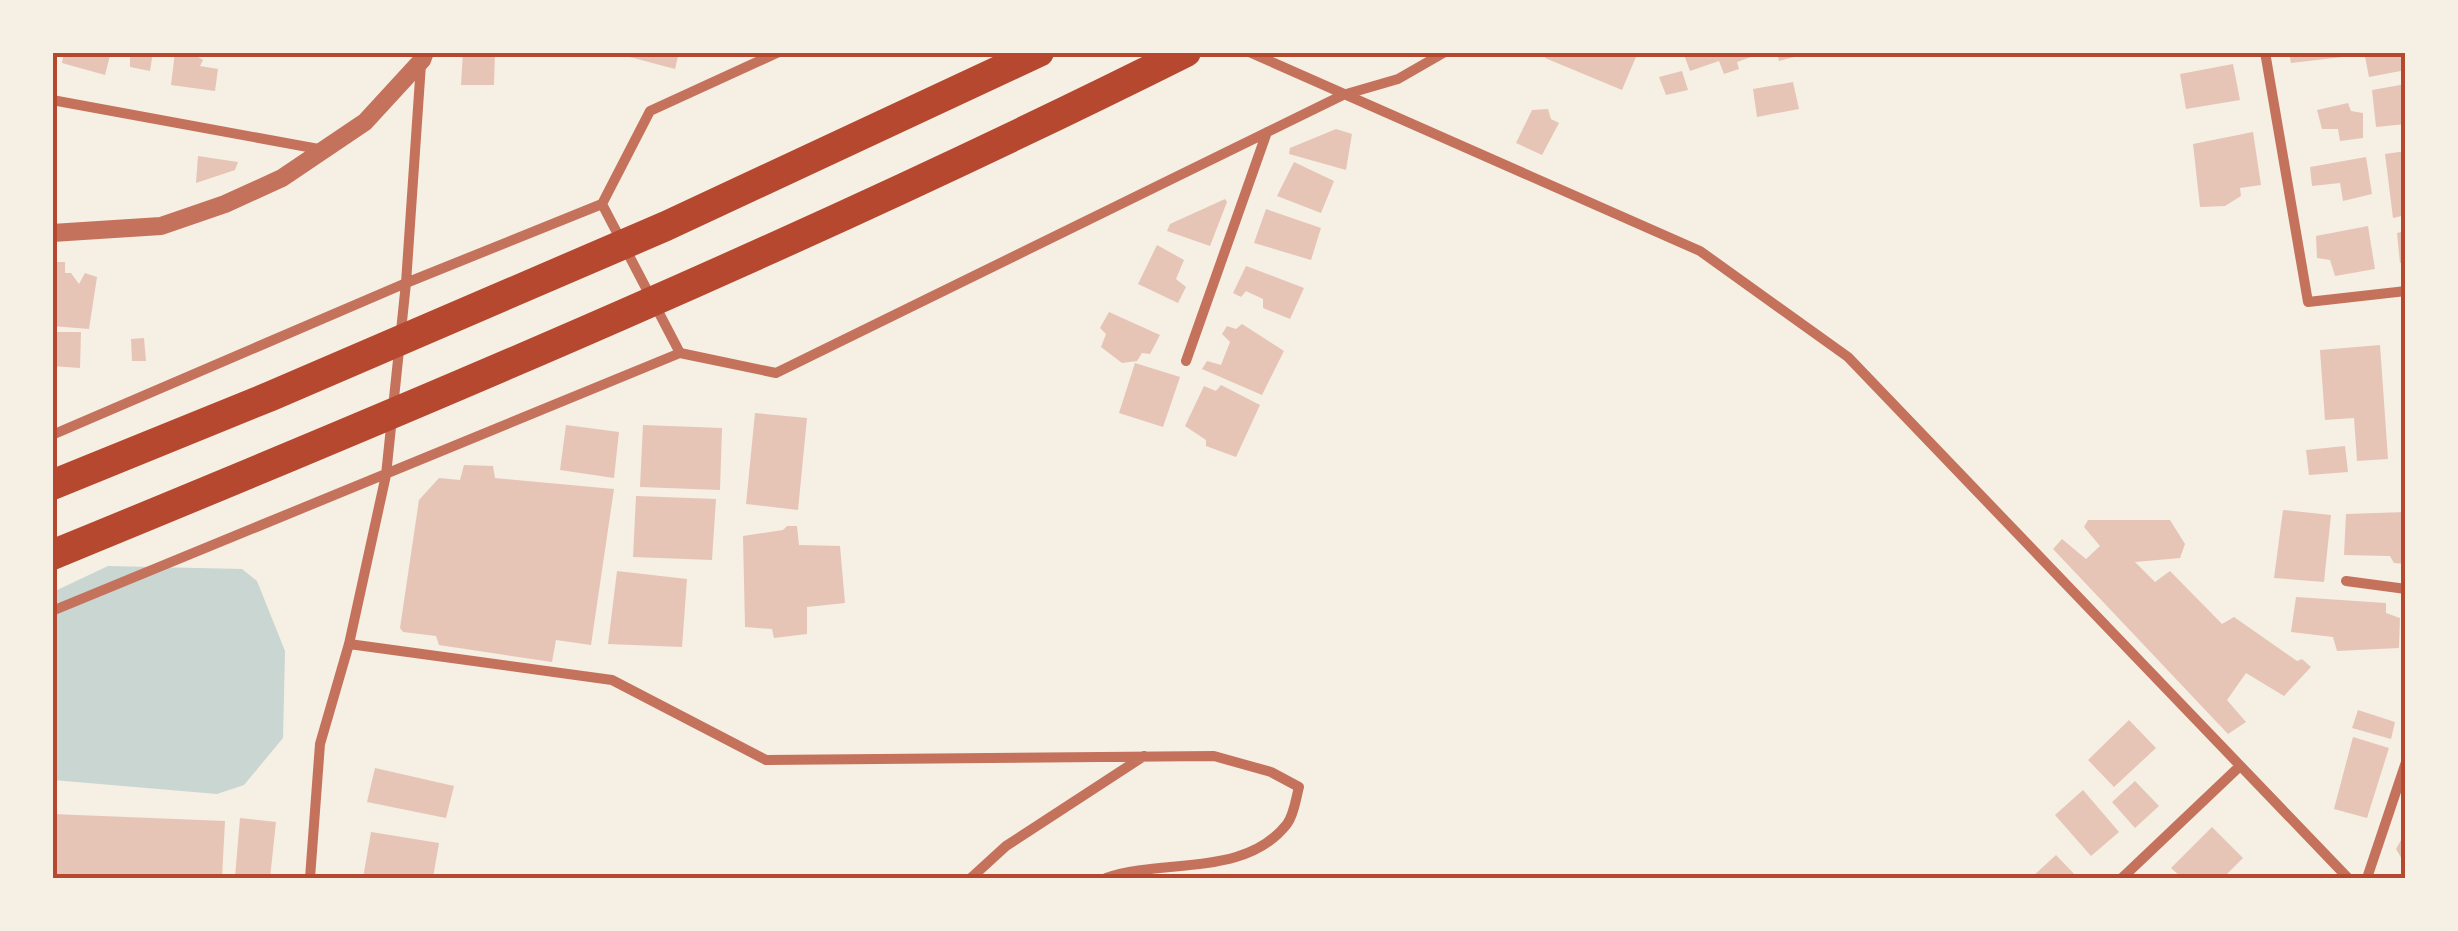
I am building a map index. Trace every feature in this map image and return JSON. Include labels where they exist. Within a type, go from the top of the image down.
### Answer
[{"type":"highway","points":[[52,485],[271,396],[666,226],[1039,52]]},
{"type":"highway","points":[[52,555],[346,435],[694,284],[1177,57]]},
{"type":"street","points":[[52,434],[602,204],[650,112],[780,52]]},
{"type":"street","points":[[1249,52],[1700,251],[1848,357],[2348,878]]},
{"type":"street","points":[[52,610],[680,353],[776,373],[1343,95],[1398,80],[1445,52]]},
{"type":"street","points":[[2265,52],[2308,302],[2406,291]]},
{"type":"street","points":[[52,233],[161,226],[225,204],[282,178],[366,122],[423,56]]},
{"type":"street","points":[[310,878],[320,744],[349,644],[386,476],[423,56]]},
{"type":"street","points":[[52,100],[325,150]]},
{"type":"street","points":[[1186,361],[1267,132]]},
{"type":"street","points":[[602,204],[680,353]]},
{"type":"street","points":[[2346,581],[2406,588]]},
{"type":"street","points":[[349,644],[612,680],[766,760],[1214,756],[1271,772],[1299,787],[1289,822],[1268,842],[1239,858],[1128,871],[1106,878]]},
{"type":"street","points":[[971,878],[1006,846],[1145,756]]},
{"type":"street","points":[[2367,878],[2406,762]]},
{"type":"street","points":[[2122,878],[2240,766]]},
{"type":"shaded area","points":[[108,566],[242,569],[257,581],[285,651],[283,738],[244,785],[217,794],[53,780],[53,592]]},
{"type":"building","points":[[64,52],[111,52],[105,75],[62,63]]},
{"type":"building","points":[[153,52],[150,71],[130,67],[130,56],[121,53]]},
{"type":"building","points":[[175,52],[190,52],[203,60],[200,66],[218,69],[215,91],[171,85]]},
{"type":"building","points":[[463,52],[495,52],[494,85],[461,85]]},
{"type":"building","points":[[611,52],[679,52],[675,69]]},
{"type":"building","points":[[1547,52],[1638,52],[1622,90],[1545,58]]},
{"type":"building","points":[[1683,52],[1762,53],[1737,62],[1739,69],[1724,74],[1719,61],[1690,71]]},
{"type":"building","points":[[1777,52],[1805,52],[1805,54],[1779,61]]},
{"type":"building","points":[[2289,52],[2350,52],[2351,56],[2291,63]]},
{"type":"building","points":[[2364,52],[2406,52],[2406,70],[2369,77]]},
{"type":"building","points":[[2233,64],[2240,100],[2186,109],[2180,74]]},
{"type":"building","points":[[1682,71],[1688,90],[1666,95],[1659,77]]},
{"type":"building","points":[[1793,82],[1799,109],[1757,117],[1753,89]]},
{"type":"building","points":[[2406,84],[2406,124],[2376,127],[2372,90]]},
{"type":"building","points":[[2348,103],[2351,111],[2363,113],[2363,138],[2340,141],[2338,129],[2322,129],[2317,110]]},
{"type":"building","points":[[1548,109],[1551,119],[1559,123],[1542,155],[1516,143],[1532,110]]},
{"type":"building","points":[[1336,129],[1352,134],[1346,170],[1289,154],[1290,148]]},
{"type":"building","points":[[2253,132],[2261,185],[2240,188],[2241,196],[2225,206],[2200,207],[2193,144]]},
{"type":"building","points":[[2406,151],[2406,215],[2393,218],[2385,154]]},
{"type":"building","points":[[198,156],[238,162],[235,170],[196,183]]},
{"type":"building","points":[[2366,157],[2372,194],[2343,201],[2340,183],[2312,186],[2310,167]]},
{"type":"building","points":[[1294,162],[1334,181],[1321,213],[1277,196]]},
{"type":"building","points":[[1225,199],[1210,246],[1167,231],[1170,224]]},
{"type":"building","points":[[1266,209],[1321,228],[1311,260],[1254,243]]},
{"type":"building","points":[[2368,226],[2375,269],[2335,276],[2330,260],[2317,258],[2316,236]]},
{"type":"building","points":[[2406,231],[2406,263],[2400,263],[2397,233]]},
{"type":"building","points":[[1157,245],[1184,260],[1176,279],[1186,287],[1178,303],[1138,284]]},
{"type":"building","points":[[52,262],[65,262],[65,273],[71,273],[79,284],[85,273],[97,277],[89,329],[52,326]]},
{"type":"building","points":[[1246,266],[1304,288],[1290,319],[1263,308],[1263,299],[1246,291],[1241,297],[1233,293]]},
{"type":"building","points":[[1109,312],[1160,335],[1150,354],[1142,353],[1137,361],[1122,363],[1101,347],[1106,334],[1100,328]]},
{"type":"building","points":[[1242,324],[1284,351],[1262,395],[1202,369],[1207,361],[1221,365],[1230,342],[1222,334],[1227,326],[1236,329]]},
{"type":"building","points":[[52,332],[81,332],[80,368],[52,366]]},
{"type":"building","points":[[144,338],[146,361],[132,361],[131,339]]},
{"type":"building","points":[[2380,345],[2388,459],[2357,461],[2354,418],[2325,420],[2320,350]]},
{"type":"building","points":[[1135,363],[1180,377],[1163,427],[1119,413]]},
{"type":"building","points":[[1221,385],[1260,405],[1236,457],[1206,446],[1206,440],[1185,426],[1204,386],[1216,391]]},
{"type":"building","points":[[755,413],[807,418],[798,510],[746,504]]},
{"type":"building","points":[[566,425],[619,432],[614,478],[560,470]]},
{"type":"building","points":[[643,425],[722,428],[720,490],[640,487]]},
{"type":"building","points":[[2345,446],[2348,472],[2309,475],[2306,450]]},
{"type":"building","points":[[464,465],[493,466],[495,478],[614,489],[591,645],[556,640],[552,662],[439,645],[436,636],[403,632],[400,628],[419,500],[439,478],[460,480]]},
{"type":"building","points":[[636,496],[716,499],[712,560],[633,557]]},
{"type":"building","points":[[2283,510],[2331,515],[2324,582],[2274,578]]},
{"type":"building","points":[[2406,512],[2406,564],[2394,563],[2390,556],[2344,555],[2346,514]]},
{"type":"building","points":[[2088,520],[2170,520],[2185,544],[2180,558],[2135,562],[2155,582],[2170,571],[2222,624],[2234,617],[2311,667],[2284,696],[2246,673],[2227,700],[2246,722],[2228,734],[2053,549],[2062,539],[2086,559],[2100,546],[2084,527]]},
{"type":"building","points":[[797,526],[799,545],[840,546],[845,603],[807,607],[807,634],[774,638],[772,629],[745,627],[743,536],[783,530]]},
{"type":"building","points":[[617,571],[687,579],[682,647],[608,644]]},
{"type":"building","points":[[2296,597],[2386,603],[2386,613],[2400,618],[2399,648],[2337,651],[2333,637],[2291,632]]},
{"type":"building","points":[[2358,710],[2395,722],[2391,739],[2352,728]]},
{"type":"building","points":[[2129,720],[2156,748],[2114,787],[2088,760]]},
{"type":"building","points":[[2353,737],[2389,748],[2367,818],[2334,809]]},
{"type":"building","points":[[375,768],[454,786],[446,818],[367,802]]},
{"type":"building","points":[[2135,781],[2159,806],[2135,828],[2112,802]]},
{"type":"building","points":[[2083,790],[2119,832],[2091,856],[2055,815]]},
{"type":"building","points":[[52,814],[225,821],[222,878],[52,878]]},
{"type":"building","points":[[240,818],[276,822],[270,878],[235,877]]},
{"type":"building","points":[[2212,827],[2243,858],[2223,878],[2182,878],[2171,868]]},
{"type":"building","points":[[2406,831],[2406,866],[2396,849]]},
{"type":"building","points":[[371,832],[439,843],[433,878],[363,878]]},
{"type":"building","points":[[2056,855],[2078,878],[2031,878]]}]
